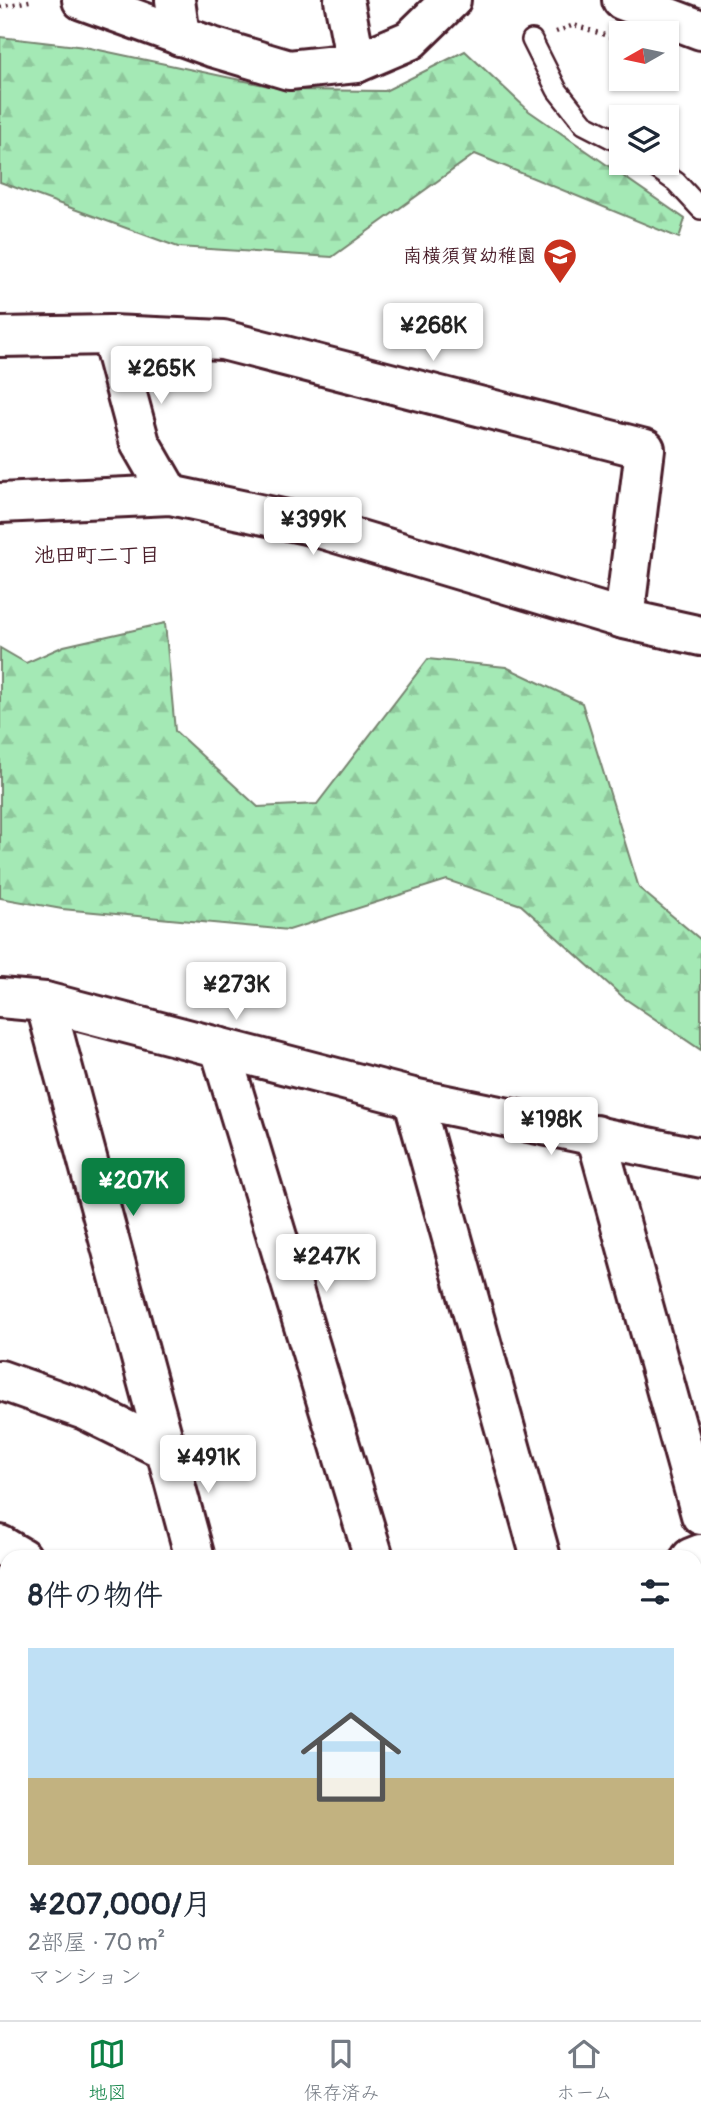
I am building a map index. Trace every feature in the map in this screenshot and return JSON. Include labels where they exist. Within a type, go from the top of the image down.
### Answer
[{"type":"street","points":[[82,0],[178,18],[289,70],[356,63],[410,40],[451,0]]},
{"type":"street","points":[[344,0],[356,63]]},
{"type":"street","points":[[622,0],[693,18]]},
{"type":"street","points":[[111,335],[140,443],[170,495]]},
{"type":"street","points":[[0,337],[111,335],[223,340],[645,449],[624,619]]},
{"type":"street","points":[[0,503],[170,495],[306,524],[624,619],[701,636]]},
{"type":"street","points":[[0,998],[45,1002],[413,1098],[701,1158]]},
{"type":"street","points":[[45,1002],[193,1550]]},
{"type":"street","points":[[220,1048],[372,1550]]},
{"type":"street","points":[[413,1098],[539,1550]]},
{"type":"street","points":[[596,1135],[701,1515]]},
{"type":"street","points":[[0,1380],[85,1410],[164,1449]]},
{"type":"lane","points":[[532,40],[557,90],[584,124],[609,138]]},
{"type":"lane","points":[[667,175],[676,181],[701,209]]},
{"type":"path","points":[[0,7],[34,0]]},
{"type":"path","points":[[532,40],[574,25],[609,36]]},
{"type":"green space","points":[[0,37],[85,47],[288,90],[385,91],[465,51],[529,111],[609,166],[609,175],[621,175],[685,219],[679,238],[475,154],[332,257],[178,247],[0,182]]},
{"type":"green space","points":[[165,623],[175,731],[258,807],[317,804],[428,659],[506,667],[582,703],[639,888],[701,940],[701,1050],[624,998],[521,905],[447,880],[289,930],[62,909],[0,898],[0,648],[26,663],[64,646]]},
{"type":"place","name":"南横須賀幼稚園","points":[[560,285]]},
{"type":"district","name":"池田町二丁目","points":[[97,555]]}]
